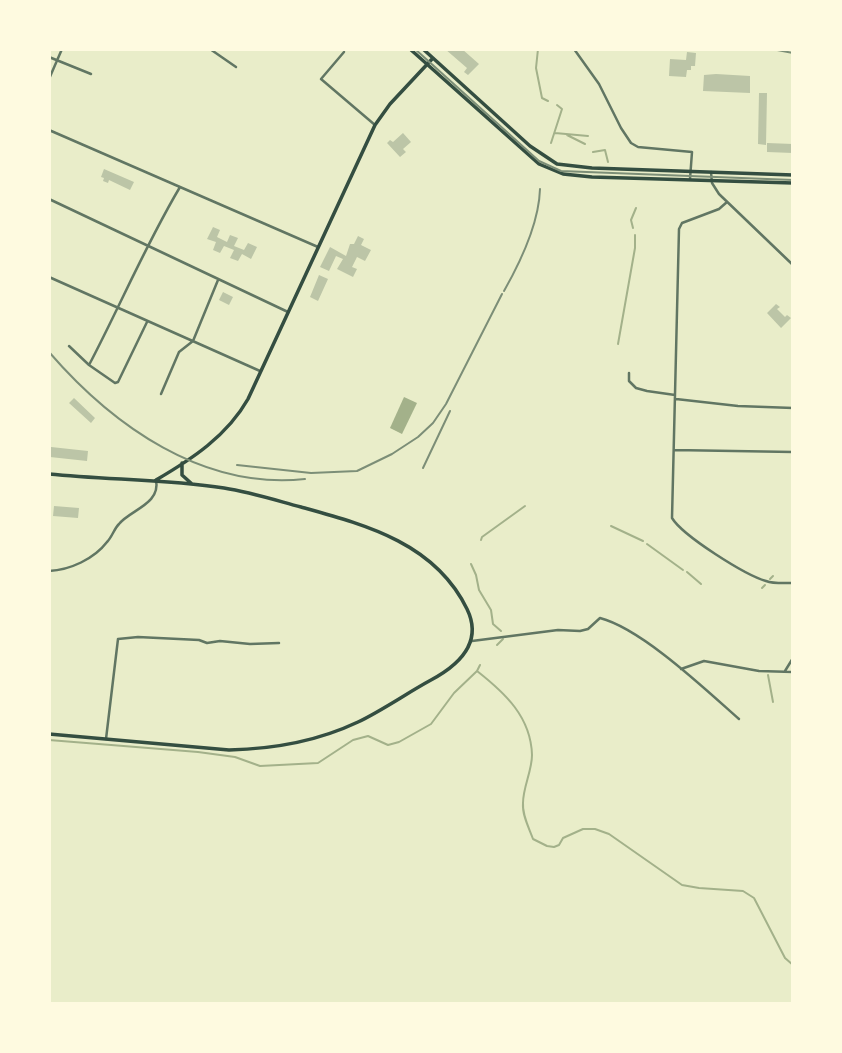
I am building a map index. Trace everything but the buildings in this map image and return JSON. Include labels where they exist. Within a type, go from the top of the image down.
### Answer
[{"type":"main road","points":[[410,49],[527,154],[549,170],[592,177],[793,183]]},
{"type":"main road","points":[[425,50],[497,117],[544,157],[557,164],[629,170],[793,175]]},
{"type":"main road","points":[[156,481],[206,448],[228,429],[248,399],[374,125],[433,58]]},
{"type":"main road","points":[[182,463],[183,475],[194,485]]},
{"type":"main road","points":[[49,474],[91,479],[156,481],[246,492],[348,520],[386,534],[428,559],[456,588],[471,616],[473,626],[472,641],[463,655],[441,674],[360,721],[310,738],[251,749],[229,750],[49,734]]},
{"type":"street","points":[[49,79],[62,49]]},
{"type":"street","points":[[210,49],[236,66]]},
{"type":"street","points":[[574,49],[599,84],[631,143],[638,147],[692,152],[690,179]]},
{"type":"street","points":[[344,52],[321,79],[374,125]]},
{"type":"street","points":[[49,57],[91,74]]},
{"type":"street","points":[[493,123],[497,117]]},
{"type":"street","points":[[49,130],[318,247]]},
{"type":"street","points":[[711,172],[711,179],[727,202],[793,265]]},
{"type":"street","points":[[750,173],[750,181]]},
{"type":"street","points":[[89,365],[180,187]]},
{"type":"street","points":[[49,199],[288,312]]},
{"type":"street","points":[[727,202],[719,209],[682,223],[679,229],[672,505],[674,522],[703,545],[765,581],[793,583]]},
{"type":"street","points":[[49,277],[261,372]]},
{"type":"street","points":[[160,394],[179,352],[193,341],[218,280]]},
{"type":"street","points":[[69,346],[89,365],[115,383],[118,382],[147,322]]},
{"type":"street","points":[[629,373],[629,381],[636,388],[676,397],[737,406],[793,408]]},
{"type":"street","points":[[674,450],[793,452]]},
{"type":"street","points":[[49,571],[84,561],[106,544],[120,522],[143,508],[157,486],[156,481]]},
{"type":"street","points":[[472,641],[558,630],[580,631],[588,629],[600,618],[615,622],[681,669],[739,719]]},
{"type":"street","points":[[106,739],[118,639],[138,637],[198,640],[207,643],[279,643]]},
{"type":"street","points":[[785,671],[793,658]]},
{"type":"street","points":[[681,669],[704,661],[759,671],[793,672]]},
{"type":"shaded area","points":[[404,397],[417,403],[402,434],[390,428]]},
{"type":"waterway","points":[[538,49],[536,68],[542,98],[548,101]]},
{"type":"waterway","points":[[551,143],[562,109],[557,105]]},
{"type":"waterway","points":[[555,133],[588,136]]},
{"type":"waterway","points":[[567,135],[585,144]]},
{"type":"waterway","points":[[593,152],[605,150],[608,162]]},
{"type":"waterway","points":[[633,228],[631,220],[636,208]]},
{"type":"waterway","points":[[618,344],[635,235]]},
{"type":"waterway","points":[[481,540],[525,506]]},
{"type":"waterway","points":[[611,526],[643,541]]},
{"type":"waterway","points":[[647,544],[683,570]]},
{"type":"waterway","points":[[471,564],[479,590],[491,610],[493,624],[501,631]]},
{"type":"waterway","points":[[687,572],[701,584]]},
{"type":"waterway","points":[[770,579],[773,576]]},
{"type":"waterway","points":[[762,588],[765,585]]},
{"type":"waterway","points":[[497,645],[503,639]]},
{"type":"waterway","points":[[49,740],[198,752],[235,757],[260,766],[318,763],[353,740],[368,736],[388,745],[399,742],[431,724],[454,693],[480,665]]},
{"type":"waterway","points":[[477,671],[515,707],[527,729],[532,755],[523,808],[533,839],[554,847],[559,845],[563,838],[583,829],[595,829],[609,834],[682,885],[743,891],[754,898],[785,958],[793,965]]},
{"type":"waterway","points":[[768,675],[773,702]]},
{"type":"tram line","points":[[415,49],[539,161],[561,171],[793,180]]},
{"type":"railway","points":[[772,49],[793,53]]},
{"type":"railway","points":[[504,291],[533,229],[540,189]]},
{"type":"railway","points":[[237,465],[311,473],[357,471],[392,454],[418,437],[433,423],[446,404],[502,294]]},
{"type":"railway","points":[[49,352],[102,405],[131,428],[163,447],[196,463],[231,474],[267,480],[305,479]]},
{"type":"railway","points":[[423,468],[450,411]]}]
